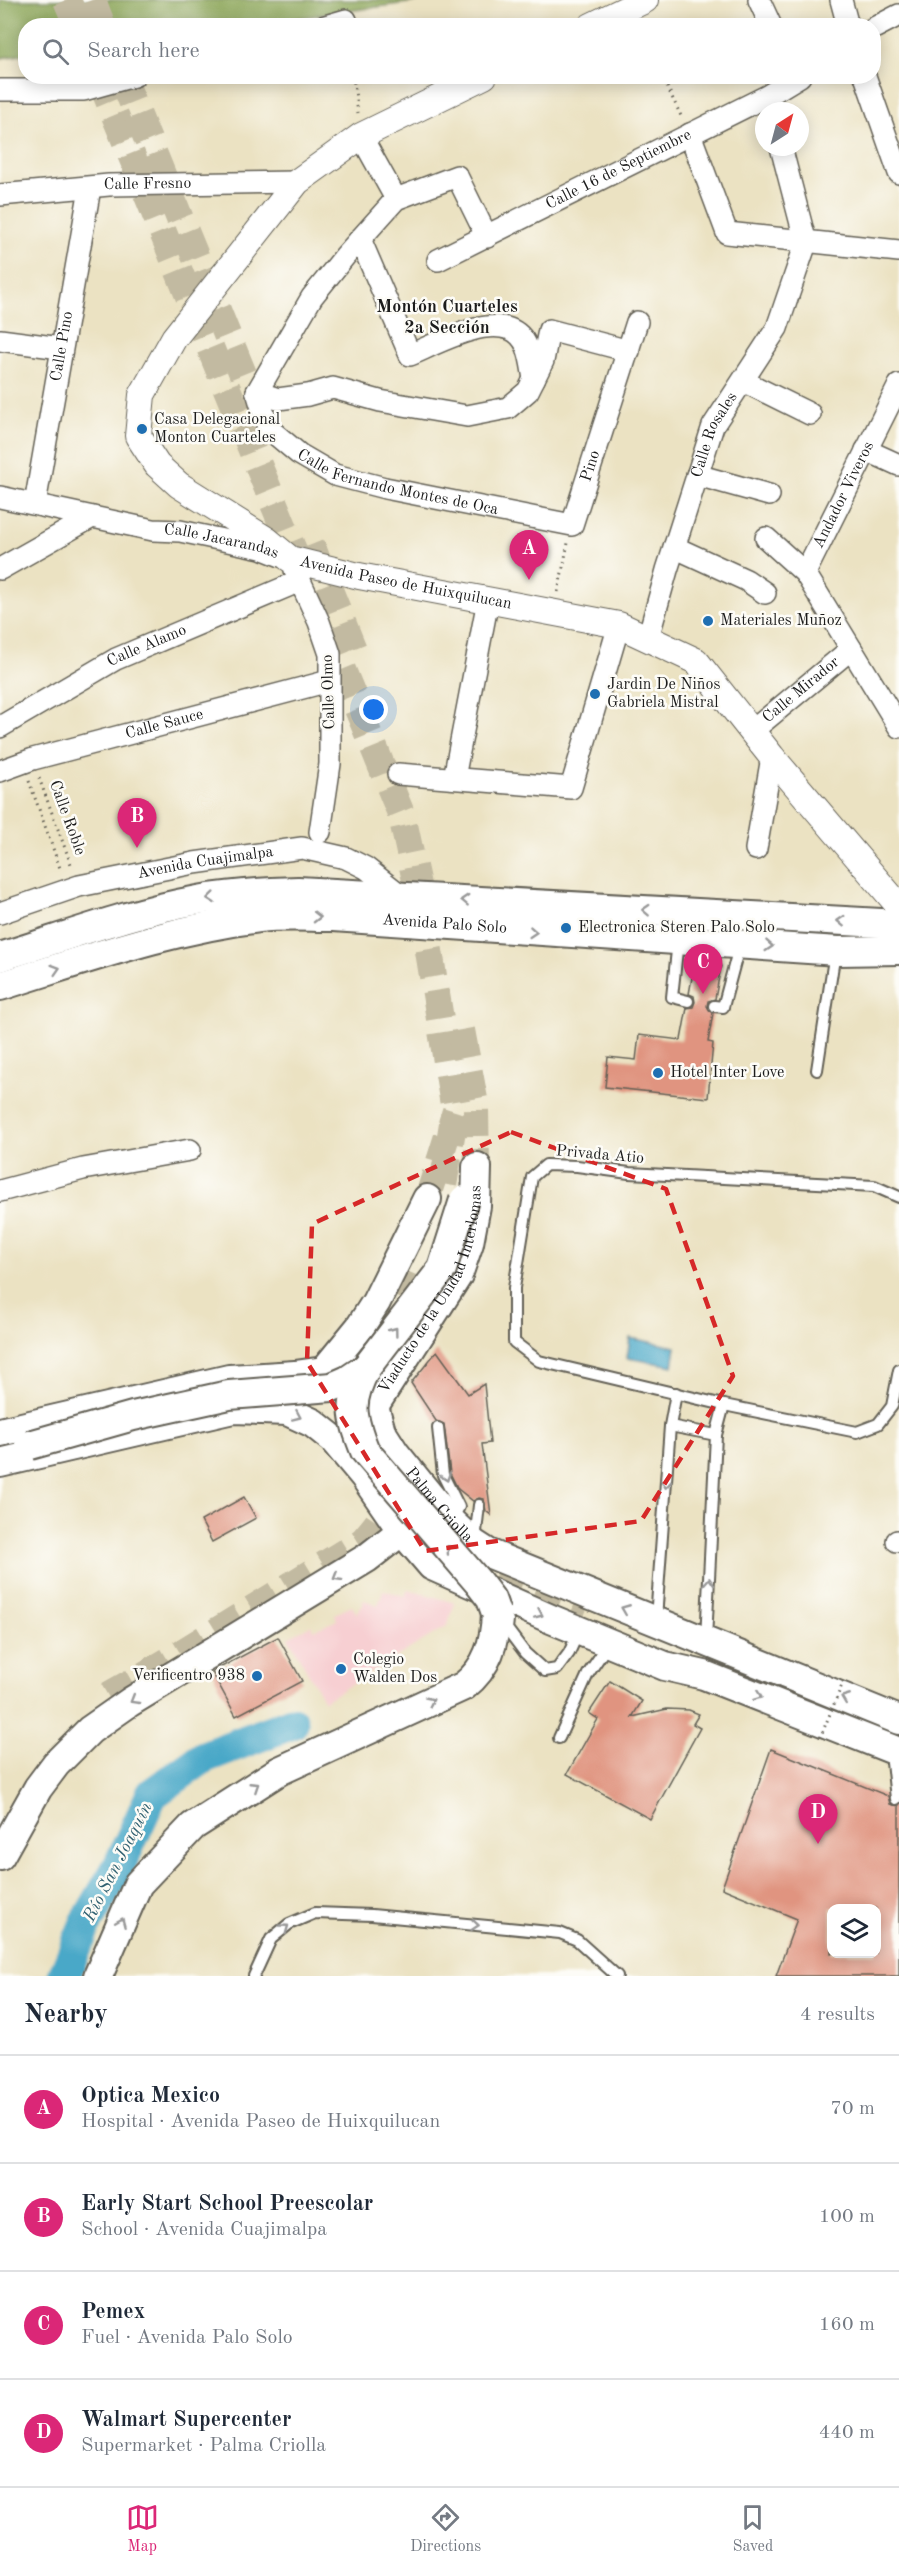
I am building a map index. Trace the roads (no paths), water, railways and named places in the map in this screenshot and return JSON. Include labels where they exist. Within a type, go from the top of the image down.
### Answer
[{"type":"main road","name":"Avenida Palo Solo","points":[[0,957],[198,899],[298,891],[899,924]]},
{"type":"main road","points":[[607,937],[609,908]]},
{"type":"main road","name":"Avenida Palo Solo","points":[[0,986],[169,935],[259,918],[279,917],[333,917],[835,951],[899,950]]},
{"type":"main road","points":[[84,931],[93,958]]},
{"type":"main road","name":"Viaducto de la Unidad Interlomas","points":[[374,1406],[458,1275],[469,1243],[476,1206],[477,1167],[444,1199]]},
{"type":"main road","points":[[416,1262],[444,1199]]},
{"type":"main road","points":[[98,1976],[138,1884],[193,1826],[279,1771],[464,1686],[474,1677],[491,1651],[496,1613],[491,1599],[365,1451],[355,1427],[353,1401],[355,1390],[366,1368],[442,1269],[444,1199]]},
{"type":"main road","points":[[0,1432],[229,1379],[324,1371],[360,1327],[444,1199]]},
{"type":"main road","points":[[0,1461],[30,1445],[133,1416],[229,1395],[332,1387],[366,1368]]},
{"type":"main road","name":"Palma Criolla","points":[[324,1371],[352,1383],[374,1406],[381,1431],[395,1454],[437,1505],[474,1544],[488,1553],[899,1720]]},
{"type":"main road","points":[[199,1386],[193,1393],[192,1401],[200,1413],[210,1414]]},
{"type":"main road","points":[[0,1461],[232,1409],[287,1411],[313,1423],[333,1439],[432,1566],[511,1602],[671,1649],[704,1675]]},
{"type":"main road","points":[[4,1846],[38,1788],[56,1764],[90,1730],[130,1702],[367,1558],[392,1517],[437,1505]]},
{"type":"main road","points":[[582,1622],[609,1643],[665,1665],[704,1675],[895,1750]]},
{"type":"main road","points":[[4,1846],[31,1772],[47,1752],[108,1696]]},
{"type":"street","points":[[608,18],[645,0]]},
{"type":"street","points":[[759,0],[767,18]]},
{"type":"street","points":[[841,0],[846,18]]},
{"type":"street","points":[[881,24],[899,15]]},
{"type":"street","points":[[0,90],[84,90],[105,84]]},
{"type":"street","name":"Avenida Paseo de Huixquilucan","points":[[468,84],[361,136],[297,182],[174,338],[142,395],[138,436],[157,465],[180,485],[267,540],[295,570],[359,576],[619,625],[696,661],[772,757],[896,896]]},
{"type":"street","name":"Calle 16 de Septiembre","points":[[770,102],[789,84]]},
{"type":"street","points":[[869,84],[899,173]]},
{"type":"street","name":"Calle 16 de Septiembre","points":[[438,260],[690,134],[755,108]]},
{"type":"street","points":[[690,134],[727,233],[899,251]]},
{"type":"street","points":[[361,136],[396,199]]},
{"type":"street","points":[[782,156],[806,243]]},
{"type":"street","points":[[487,237],[457,176],[396,199],[312,297],[257,392],[278,399],[308,395],[333,388],[380,401],[467,416],[508,408],[528,392],[543,361],[549,330],[629,351]]},
{"type":"street","name":"Calle Fresno","points":[[0,195],[109,186],[297,182]]},
{"type":"street","name":"Calle Pino","points":[[35,504],[90,188]]},
{"type":"street","points":[[360,239],[410,355],[482,326],[500,325],[516,333],[526,345],[534,379]]},
{"type":"street","name":"Calle Rosales","points":[[648,638],[674,547],[713,426],[777,328],[806,243]]},
{"type":"street","name":"Pino","points":[[572,525],[637,322]]},
{"type":"street","points":[[0,340],[61,348]]},
{"type":"street","points":[[742,381],[810,414]]},
{"type":"street","name":"Andador Viveros","points":[[805,573],[899,385]]},
{"type":"street","name":"Calle Fernando Montes de Oca","points":[[257,392],[268,428],[298,454],[335,475],[385,488],[572,525]]},
{"type":"street","points":[[866,450],[899,465]]},
{"type":"street","points":[[697,475],[769,495]]},
{"type":"street","name":"Calle Jacarandas","points":[[0,497],[92,518],[153,530],[180,531],[261,549],[295,570]]},
{"type":"street","points":[[0,569],[92,518]]},
{"type":"street","points":[[766,538],[805,573],[851,649],[897,716]]},
{"type":"street","points":[[674,547],[746,580],[765,593]]},
{"type":"street","name":"Calle Olmo","points":[[295,570],[319,622],[330,654],[329,781],[320,832]]},
{"type":"street","name":"Calle Alamo","points":[[0,727],[116,659],[295,570]]},
{"type":"street","points":[[454,778],[488,600]]},
{"type":"street","points":[[398,774],[571,788],[619,625]]},
{"type":"street","name":"Calle Mirador","points":[[752,731],[851,649]]},
{"type":"street","name":"Calle Sauce","points":[[0,771],[28,761],[329,681]]},
{"type":"street","points":[[756,849],[772,757]]},
{"type":"street","name":"Avenida Cuajimalpa","points":[[0,913],[73,888],[194,863],[302,848],[346,858],[366,868],[403,897]]},
{"type":"street","points":[[0,1191],[83,1169],[190,1150]]},
{"type":"lane","points":[[678,940],[672,997],[688,1001]]},
{"type":"lane","points":[[714,1006],[723,1007],[740,945]]},
{"type":"lane","points":[[817,1070],[835,951]]},
{"type":"lane","name":"Privada Atio","points":[[899,1197],[874,1186],[629,1173],[577,1166],[546,1165],[532,1177],[514,1288],[514,1342],[539,1361],[724,1405],[857,1432],[878,1424],[892,1406],[899,1370]]},
{"type":"lane","points":[[656,1622],[670,1426],[676,1393]]},
{"type":"lane","points":[[706,1640],[716,1435],[724,1405]]},
{"type":"lane","points":[[670,1426],[716,1435]]},
{"type":"lane","points":[[437,1505],[459,1507],[443,1475],[438,1428]]},
{"type":"lane","points":[[474,1544],[479,1506]]},
{"type":"lane","points":[[511,1602],[507,1629],[525,1653],[545,1671],[557,1669],[569,1653],[582,1622]]},
{"type":"lane","points":[[559,1738],[582,1684],[609,1643]]},
{"type":"lane","points":[[895,1750],[896,1799]]},
{"type":"lane","points":[[254,1976],[271,1939],[289,1924],[315,1913],[372,1915],[560,1933],[576,1940],[617,1976]]},
{"type":"water","points":[[630,1338],[676,1347],[673,1366],[627,1358]]},
{"type":"waterway","name":"Río San Joaquín","points":[[64,1976],[86,1923],[119,1866],[152,1794],[204,1757],[292,1723]]},
{"type":"tunnel","points":[[67,0],[75,18]]},
{"type":"tunnel","points":[[92,0],[99,18]]},
{"type":"tunnel","points":[[102,84],[304,577]]},
{"type":"tunnel","points":[[125,84],[245,379]]},
{"type":"tunnel","points":[[311,545],[354,652]]},
{"type":"tunnel","points":[[326,631],[402,816],[422,908],[455,1111],[441,1198]]},
{"type":"tunnel","points":[[461,1030],[476,1110]]},
{"type":"tunnel","points":[[476,1110],[477,1167]]},
{"type":"tunnel","points":[[427,1199],[455,1111]]},
{"type":"tunnel","points":[[383,1337],[416,1262]]},
{"type":"tunnel","points":[[108,1696],[363,1541],[383,1514],[389,1495]]},
{"type":"tunnel","points":[[456,1561],[585,1614]]},
{"type":"place","name":"Casa Delegacional Monton Cuarteles","points":[[142,429]]},
{"type":"place","name":"Optica Mexico","points":[[529,580]]},
{"type":"place","name":"Materiales Muñoz","points":[[708,621]]},
{"type":"place","name":"Jardin De Niños Gabriela Mistral","points":[[595,694]]},
{"type":"place","name":"Early Start School Preescolar","points":[[137,848]]},
{"type":"place","name":"Electronica Steren Palo Solo","points":[[566,928]]},
{"type":"place","name":"Pemex","points":[[703,994]]},
{"type":"place","name":"Hotel Inter Love","points":[[658,1073]]},
{"type":"place","name":"Colegio Walden Dos","points":[[341,1669]]},
{"type":"place","name":"Verificentro 938","points":[[257,1676]]},
{"type":"place","name":"Walmart Supercenter","points":[[818,1844]]},
{"type":"district","name":"Montón Cuarteles 2a Sección","points":[[447,317]]}]
